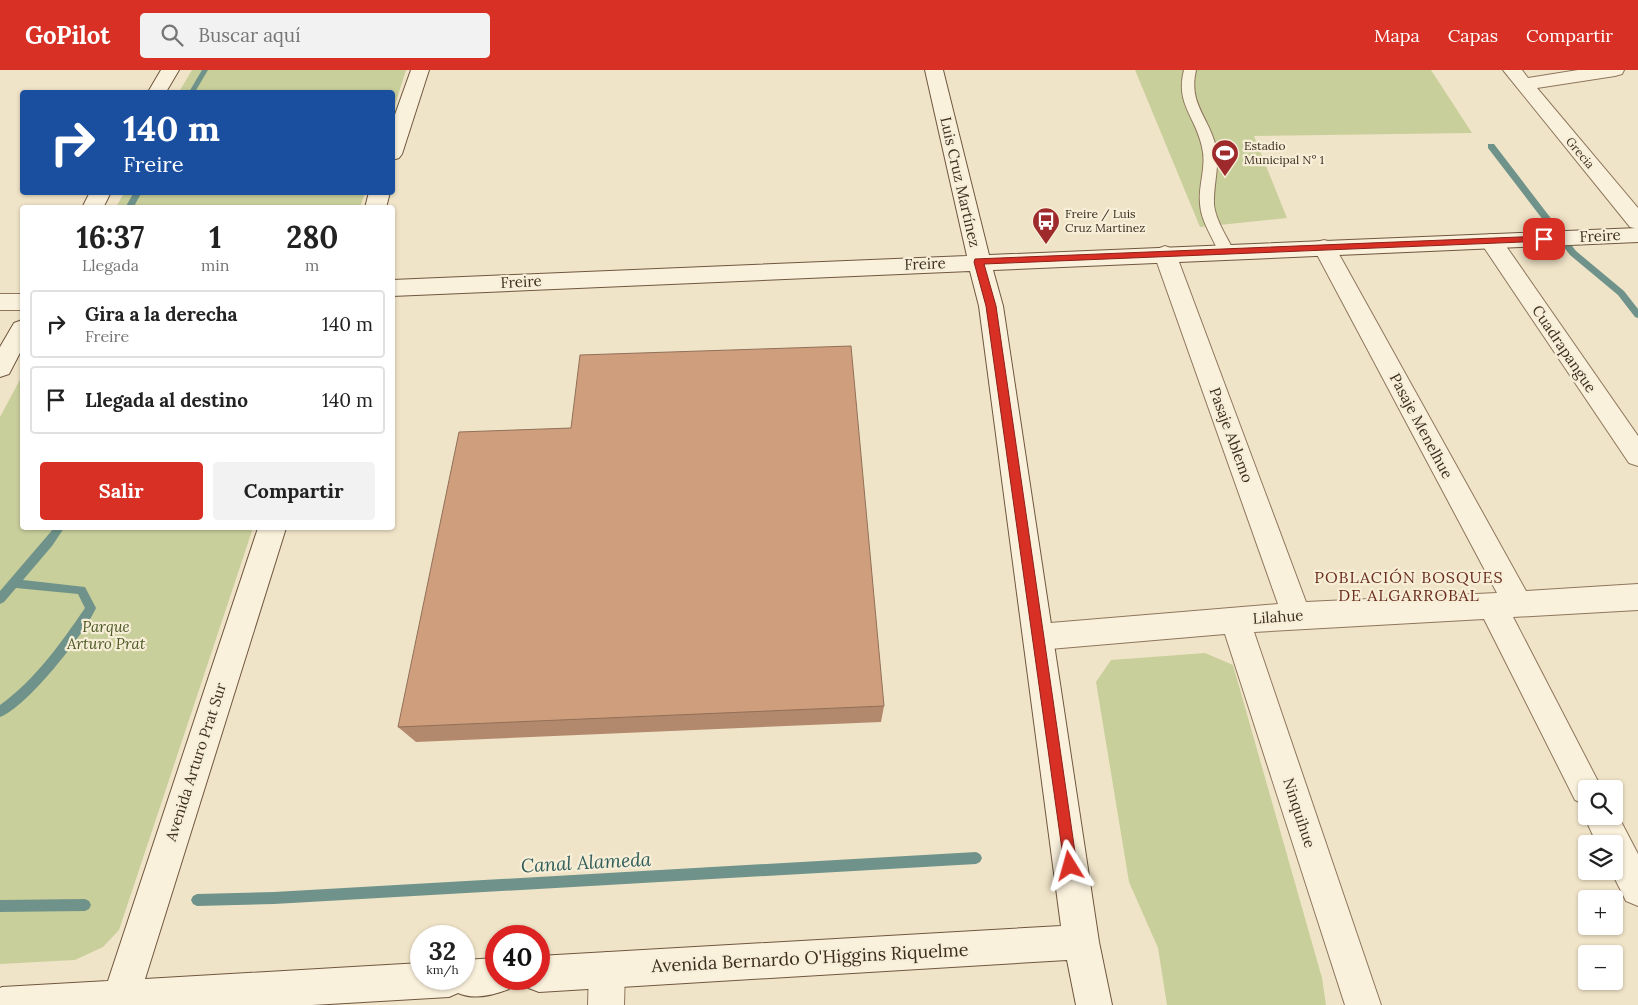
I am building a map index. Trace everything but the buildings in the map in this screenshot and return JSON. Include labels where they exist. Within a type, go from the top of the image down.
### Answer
[{"type":"street","points":[[159,90],[170,70]]},
{"type":"street","points":[[395,145],[420,70]]},
{"type":"street","name":"Luis Cruz Martínez","points":[[934,70],[978,262],[991,306],[1081,942],[1094,1005]]},
{"type":"street","name":"Grecia","points":[[1517,77],[1615,70]]},
{"type":"street","name":"Grecia","points":[[1517,77],[1638,222]]},
{"type":"street","name":"Freire","points":[[395,288],[1638,234]]},
{"type":"street","name":"Cuadrapangue","points":[[1491,241],[1638,456]]},
{"type":"street","name":"Pasaje Menelhue","points":[[1324,247],[1505,606],[1582,780]]},
{"type":"street","name":"Pasaje Ablemo","points":[[1165,254],[1297,615]]},
{"type":"street","points":[[0,302],[20,302]]},
{"type":"street","points":[[0,368],[20,333]]},
{"type":"street","name":"Avenida Arturo Prat Sur","points":[[120,997],[271,530]]},
{"type":"street","name":"Lilahue","points":[[1038,637],[1297,615],[1505,606],[1638,597]]},
{"type":"street","name":"Ninquihue","points":[[1235,620],[1362,1005]]},
{"type":"street","points":[[1605,825],[1638,889]]},
{"type":"street","name":"Avenida Bernardo O'Higgins Riquelme","points":[[550,973],[1081,942]]},
{"type":"street","points":[[606,1005],[607,970]]},
{"type":"street","points":[[2,1005],[410,981]]},
{"type":"lane","points":[[1190,70],[1186,93],[1209,144],[1212,166],[1207,208],[1226,251]]},
{"type":"green space","points":[[192,70],[406,70],[395,105],[395,90],[180,90]]},
{"type":"green space","name":"Estadio Municipal Nº 1","points":[[1135,70],[1431,70],[1472,133],[1254,136],[1287,218],[1200,227]]},
{"type":"green space","points":[[123,195],[364,195],[361,205],[117,205]]},
{"type":"green space","name":"Parque Arturo Prat","points":[[20,380],[20,530],[252,530],[119,930],[103,947],[75,960],[0,964],[0,417]]},
{"type":"green space","points":[[1205,653],[1233,665],[1322,978],[1326,1005],[1167,1005],[1158,948],[1129,882],[1096,682],[1111,660]]},
{"type":"waterway","points":[[193,90],[205,70]]},
{"type":"waterway","points":[[1491,146],[1573,253],[1621,293],[1638,315]]},
{"type":"waterway","points":[[131,205],[136,195]]},
{"type":"waterway","points":[[14,583],[58,530]]},
{"type":"waterway","points":[[0,599],[14,583]]},
{"type":"waterway","points":[[0,712],[13,703],[38,679],[91,608],[81,590],[14,583]]},
{"type":"waterway","name":"Canal Alameda","points":[[197,900],[274,898],[976,858]]},
{"type":"waterway","points":[[0,906],[85,905]]},
{"type":"place","name":"Estadio Municipal Nº 1","points":[[1225,177]]},
{"type":"place","name":"Freire / Luis Cruz Martinez","points":[[1046,245]]},
{"type":"district","name":"POBLACIÓN BOSQUES DE ALGARROBAL","points":[[1409,586]]},
{"type":"route","points":[[1070,866],[991,306],[978,262],[1544,239]]}]
